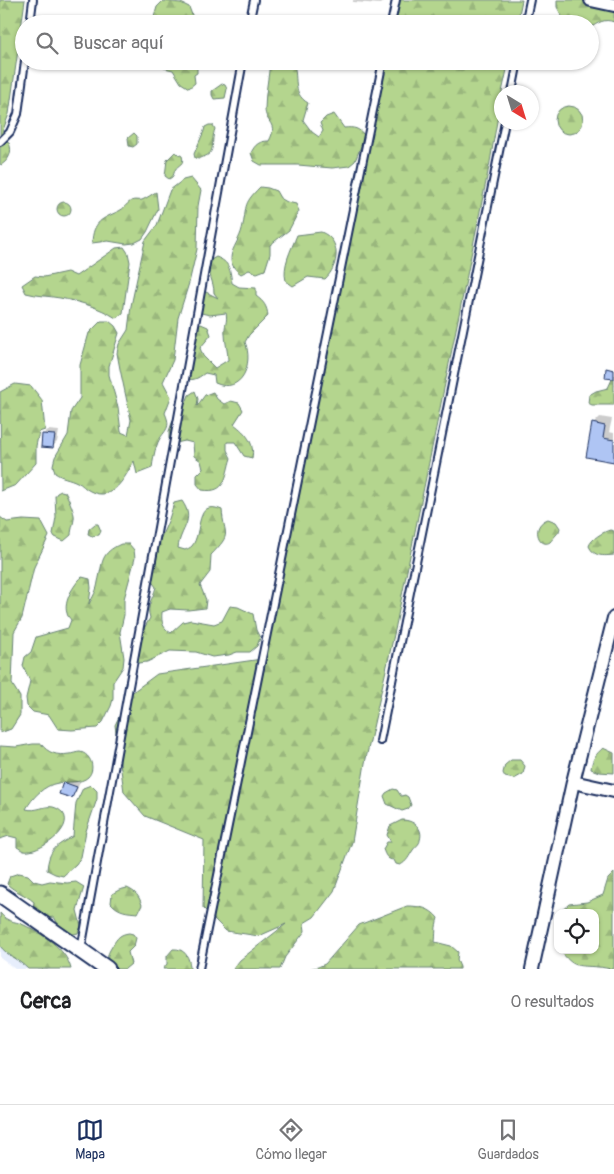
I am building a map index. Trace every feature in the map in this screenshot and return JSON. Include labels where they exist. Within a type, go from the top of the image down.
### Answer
[{"type":"street","points":[[591,0],[614,5]]},
{"type":"street","points":[[532,969],[573,782],[614,618]]},
{"type":"street","points":[[573,782],[614,791]]},
{"type":"street","points":[[0,894],[107,969]]},
{"type":"lane","points":[[31,15],[33,0]]},
{"type":"lane","points":[[251,15],[254,0]]},
{"type":"lane","points":[[393,15],[396,0]]},
{"type":"lane","points":[[528,15],[530,0]]},
{"type":"lane","points":[[0,142],[10,132],[18,114],[24,70]]},
{"type":"lane","points":[[81,950],[240,70]]},
{"type":"lane","points":[[199,969],[382,70]]},
{"type":"lane","points":[[513,85],[516,70]]},
{"type":"lane","points":[[380,741],[504,130]]},
{"type":"shaded area","points":[[0,939],[39,969],[15,969],[0,958]]},
{"type":"green space","points":[[0,0],[25,0],[23,15],[15,15],[15,70],[9,114],[0,138]]},
{"type":"green space","points":[[396,0],[522,0],[519,15],[393,15]]},
{"type":"green space","points":[[557,0],[614,0],[614,22],[599,23],[599,15],[561,15],[557,7]]},
{"type":"green space","points":[[163,1],[181,3],[189,7],[192,15],[155,15],[157,7]]},
{"type":"green space","points":[[173,70],[197,70],[197,73],[194,75],[195,83],[189,88],[181,83]]},
{"type":"green space","points":[[269,70],[295,70],[297,90],[308,103],[303,120],[312,132],[319,137],[323,131],[320,123],[326,117],[334,114],[344,128],[356,129],[365,136],[355,161],[349,166],[332,168],[298,165],[261,165],[254,161],[251,153],[256,145],[269,141],[273,130],[266,114]]},
{"type":"green space","points":[[382,70],[507,70],[504,85],[494,85],[495,130],[490,162],[395,630],[365,763],[352,842],[334,891],[314,917],[304,923],[305,931],[285,957],[280,969],[233,969],[240,960],[286,924],[259,936],[226,931],[203,908],[204,840],[145,816],[124,792],[115,725],[130,694],[157,674],[262,659],[366,165]]},
{"type":"green space","points":[[222,84],[227,89],[225,98],[214,99],[212,91]]},
{"type":"green space","points":[[569,106],[579,110],[583,120],[579,130],[569,134],[559,130],[555,120],[559,110]]},
{"type":"green space","points":[[213,125],[215,129],[212,150],[201,158],[195,158],[194,154],[205,127]]},
{"type":"green space","points":[[134,133],[137,136],[137,144],[133,147],[129,146],[128,138]]},
{"type":"green space","points":[[6,142],[9,143],[10,153],[6,161],[1,165],[0,146]]},
{"type":"green space","points":[[175,152],[182,156],[183,161],[169,179],[165,176],[167,160]]},
{"type":"green space","points":[[191,178],[201,190],[198,206],[197,249],[178,318],[173,360],[163,382],[171,397],[165,413],[168,423],[167,427],[156,448],[152,468],[137,474],[134,461],[117,487],[105,494],[98,494],[77,482],[55,473],[53,465],[55,457],[68,435],[71,411],[80,398],[80,365],[89,333],[101,321],[109,321],[119,333],[109,366],[109,375],[118,407],[121,432],[128,435],[131,420],[117,353],[119,344],[128,330],[131,306],[145,241],[157,225],[170,190],[183,180]]},
{"type":"green space","points":[[260,187],[276,191],[280,198],[296,204],[299,211],[289,230],[270,245],[270,254],[265,270],[257,273],[249,270],[241,274],[232,263],[232,252],[242,229],[246,206],[250,198]]},
{"type":"green space","points":[[156,192],[158,209],[142,239],[126,244],[108,241],[92,243],[96,225],[108,216],[121,210],[131,201],[142,200]]},
{"type":"green space","points":[[64,202],[69,204],[71,209],[69,214],[64,216],[59,214],[57,209],[59,204]]},
{"type":"green space","points":[[321,232],[328,236],[335,247],[335,261],[330,274],[325,279],[308,277],[293,286],[286,281],[285,270],[297,235]]},
{"type":"green space","points":[[124,247],[130,262],[123,313],[116,318],[82,303],[26,293],[22,285],[35,276],[44,277],[67,272],[76,276],[116,248]]},
{"type":"green space","points":[[216,257],[227,264],[232,283],[239,287],[256,288],[256,296],[265,304],[268,316],[249,335],[245,342],[248,359],[243,375],[239,381],[232,385],[224,386],[215,383],[214,375],[205,373],[194,379],[183,377],[194,329],[201,324],[208,327],[211,335],[200,348],[203,356],[215,368],[228,360],[225,337],[226,313],[210,315],[201,313],[197,305],[200,297],[206,292],[218,298],[214,293],[209,266],[209,261]]},
{"type":"green space","points":[[614,375],[614,405],[592,405],[588,403],[589,395],[608,388]]},
{"type":"green space","points":[[15,384],[31,386],[42,400],[45,430],[39,432],[36,446],[36,463],[16,485],[1,491],[0,392]]},
{"type":"green space","points":[[195,391],[198,399],[197,406],[205,395],[213,392],[217,399],[224,404],[231,401],[239,403],[243,410],[234,424],[246,435],[251,443],[253,453],[252,458],[244,456],[235,442],[227,442],[227,450],[231,458],[226,477],[221,486],[210,491],[202,490],[197,484],[197,475],[203,469],[201,461],[194,456],[193,443],[185,441],[176,443],[169,439],[169,431],[175,415],[186,403],[189,395]]},
{"type":"green space","points":[[61,491],[65,492],[72,506],[74,517],[71,535],[64,541],[53,534],[56,517],[55,496]]},
{"type":"green space","points":[[182,501],[188,514],[178,548],[185,550],[192,546],[203,513],[207,509],[222,510],[226,534],[225,538],[211,555],[210,572],[200,585],[206,600],[205,608],[188,610],[170,609],[162,612],[164,627],[171,633],[183,622],[191,620],[214,624],[222,621],[230,606],[238,607],[253,614],[256,630],[260,638],[257,646],[250,652],[237,652],[212,657],[196,652],[170,651],[147,662],[138,663],[135,656],[142,632],[150,618],[149,606],[156,587],[151,580],[156,549],[174,503]]},
{"type":"green space","points":[[0,517],[7,522],[23,520],[41,521],[49,536],[34,567],[22,618],[14,632],[12,684],[20,697],[20,715],[11,729],[0,733]]},
{"type":"green space","points":[[548,519],[556,522],[560,528],[551,541],[546,543],[540,540],[538,531],[542,522]]},
{"type":"green space","points":[[98,524],[101,531],[99,535],[92,536],[88,534],[89,529]]},
{"type":"green space","points":[[614,531],[614,555],[596,554],[593,552],[589,546],[590,543],[604,532]]},
{"type":"green space","points":[[121,544],[129,544],[134,550],[135,558],[124,599],[124,615],[120,632],[124,658],[123,667],[113,682],[111,706],[103,722],[97,728],[58,729],[49,715],[33,712],[27,706],[26,698],[30,681],[23,666],[25,657],[31,652],[36,637],[68,628],[71,620],[67,615],[66,609],[68,599],[82,577],[90,579],[89,604],[97,588],[106,555],[114,547]]},
{"type":"green space","points":[[41,744],[50,752],[57,754],[84,753],[91,762],[92,770],[88,777],[82,781],[58,783],[48,786],[32,801],[26,809],[34,810],[53,807],[58,809],[63,813],[65,819],[64,826],[60,833],[46,845],[38,849],[24,851],[17,847],[17,838],[9,836],[0,839],[0,746],[16,747]]},
{"type":"green space","points":[[603,748],[614,753],[614,773],[599,772],[591,769],[592,762]]},
{"type":"green space","points":[[511,760],[520,760],[525,766],[523,774],[514,779],[505,777],[503,773],[505,765]]},
{"type":"green space","points":[[91,785],[97,791],[97,799],[86,831],[81,857],[63,876],[55,874],[47,870],[52,852],[73,836],[76,803],[83,788]]},
{"type":"green space","points":[[393,789],[397,790],[401,796],[405,795],[408,797],[411,805],[408,809],[402,811],[387,804],[384,796]]},
{"type":"green space","points":[[402,820],[414,823],[419,828],[421,836],[420,841],[406,861],[400,865],[388,858],[383,849],[387,842],[391,842],[387,835],[390,826]]},
{"type":"green space","points":[[19,873],[28,875],[34,881],[42,883],[50,881],[76,882],[84,887],[77,910],[81,926],[78,933],[70,935],[58,924],[54,917],[46,918],[32,910],[34,902],[7,884],[10,876]]},
{"type":"green space","points":[[614,873],[614,969],[576,965],[564,954],[599,954],[599,909],[563,909],[569,904],[587,902],[603,895],[608,879]]},
{"type":"green space","points":[[127,888],[135,893],[141,902],[142,905],[138,913],[120,910],[111,903],[112,894]]},
{"type":"green space","points":[[407,906],[424,908],[438,918],[435,942],[451,946],[458,952],[457,960],[460,969],[308,969],[325,964],[359,925]]},
{"type":"green space","points":[[0,913],[8,920],[24,925],[52,942],[64,955],[71,969],[28,969],[6,953],[0,946]]},
{"type":"green space","points":[[129,933],[133,934],[136,938],[134,946],[128,952],[131,964],[125,969],[110,969],[109,951],[119,937]]},
{"type":"green space","points":[[173,949],[181,950],[186,954],[190,969],[163,969],[167,964],[167,956]]},
{"type":"building","points":[[606,368],[614,370],[614,379],[605,378]]},
{"type":"building","points":[[592,423],[605,426],[603,438],[614,440],[614,462],[586,457]]},
{"type":"building","points":[[42,434],[55,435],[53,448],[41,447]]},
{"type":"building","points":[[63,782],[77,787],[72,798],[59,794]]}]
